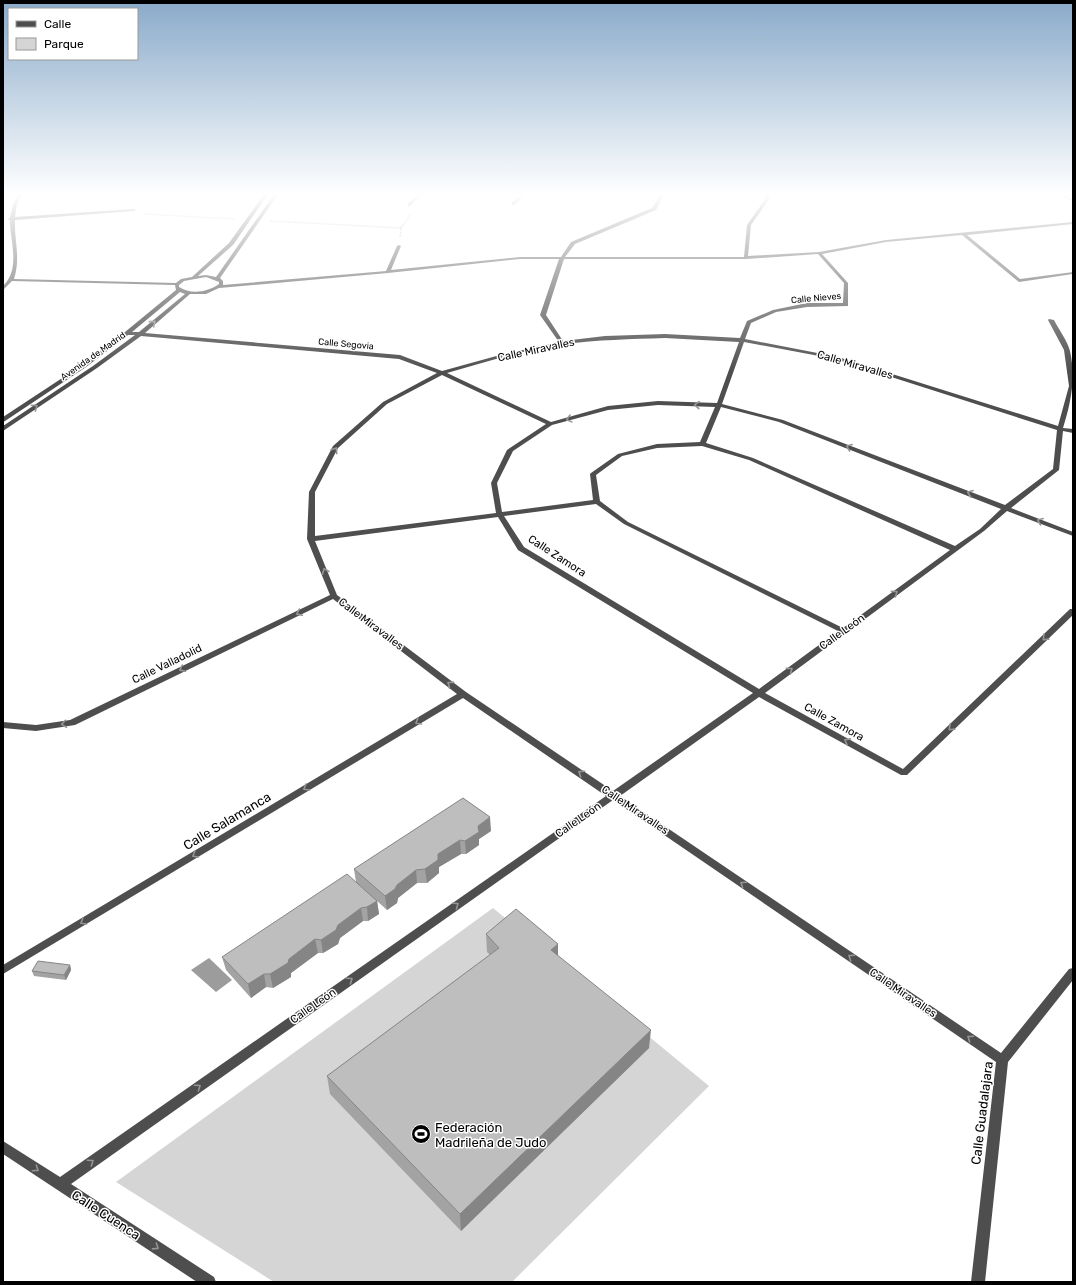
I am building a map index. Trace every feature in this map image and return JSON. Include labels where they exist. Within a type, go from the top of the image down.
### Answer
[{"type":"street","points":[[3,289],[11,280],[15,260],[14,253]]},
{"type":"street","points":[[194,277],[220,253]]},
{"type":"street","points":[[217,279],[235,253]]},
{"type":"street","points":[[388,272],[396,253]]},
{"type":"street","points":[[562,343],[543,316],[562,258],[566,253]]},
{"type":"street","points":[[746,253],[746,258]]},
{"type":"street","points":[[11,280],[178,287],[189,292],[202,292],[218,287],[388,272],[520,258],[746,258],[819,253]]},
{"type":"street","name":"Calle Nieves","points":[[741,340],[749,322],[775,311],[807,305],[846,305],[846,283],[819,253]]},
{"type":"street","points":[[986,253],[1019,281],[1073,273]]},
{"type":"street","points":[[178,287],[184,280],[206,276],[221,281],[221,284],[218,287]]},
{"type":"street","name":"Avenida de Madrid","points":[[3,420],[84,366],[127,333],[178,287]]},
{"type":"street","name":"Avenida de Madrid","points":[[3,429],[95,367],[139,335],[189,292]]},
{"type":"street","name":"Calle León","points":[[60,1185],[759,693],[982,530],[1006,508],[1056,470],[1060,429],[1072,386],[1067,350],[1051,320]]},
{"type":"street","name":"Calle Segovia","points":[[127,333],[400,357],[442,374],[550,424]]},
{"type":"street","name":"Calle Miravalles","points":[[1002,1060],[464,694],[334,596],[312,539],[312,492],[335,447],[385,403],[442,374],[502,356],[562,343],[605,338],[665,336],[741,340],[836,358],[1060,429],[1073,431]]},
{"type":"street","points":[[702,444],[719,405],[741,340]]},
{"type":"street","name":"Calle Zamora","points":[[1073,534],[781,420],[719,405],[658,403],[615,408],[550,424],[510,450],[494,483],[499,513],[521,548],[759,693],[904,773],[1073,611]]},
{"type":"street","points":[[597,502],[593,474],[620,455],[657,446],[702,444],[751,459],[955,549]]},
{"type":"street","points":[[312,539],[499,513],[597,502],[626,523],[844,630]]},
{"type":"street","name":"Calle Valladolid","points":[[3,725],[36,728],[72,723],[334,596]]},
{"type":"street","name":"Calle Salamanca","points":[[3,970],[464,694]]},
{"type":"street","name":"Calle Guadalajara","points":[[978,1282],[1002,1060],[1073,972]]},
{"type":"street","name":"Calle Cuenca","points":[[3,1147],[209,1282]]},
{"type":"green space","name":"Federación Madrileña de Judo","points":[[493,908],[709,1086],[512,1282],[274,1282],[116,1182]]},
{"type":"shaded area","points":[[209,958],[232,980],[216,992],[191,970]]},
{"type":"building","points":[[463,798],[490,817],[478,826],[479,832],[465,841],[460,840],[438,854],[438,860],[425,869],[416,870],[385,896],[354,869]]},
{"type":"building","points":[[347,874],[377,901],[367,907],[361,908],[338,925],[336,930],[321,940],[315,939],[289,959],[288,963],[270,974],[264,974],[248,984],[222,957]]},
{"type":"building","points":[[516,909],[558,944],[551,950],[651,1030],[460,1214],[327,1076],[499,948],[486,934]]},
{"type":"building","points":[[38,961],[70,965],[64,975],[32,971]]},
{"type":"place","name":"Federación Madrileña de Judo","points":[[421,1134]]}]
